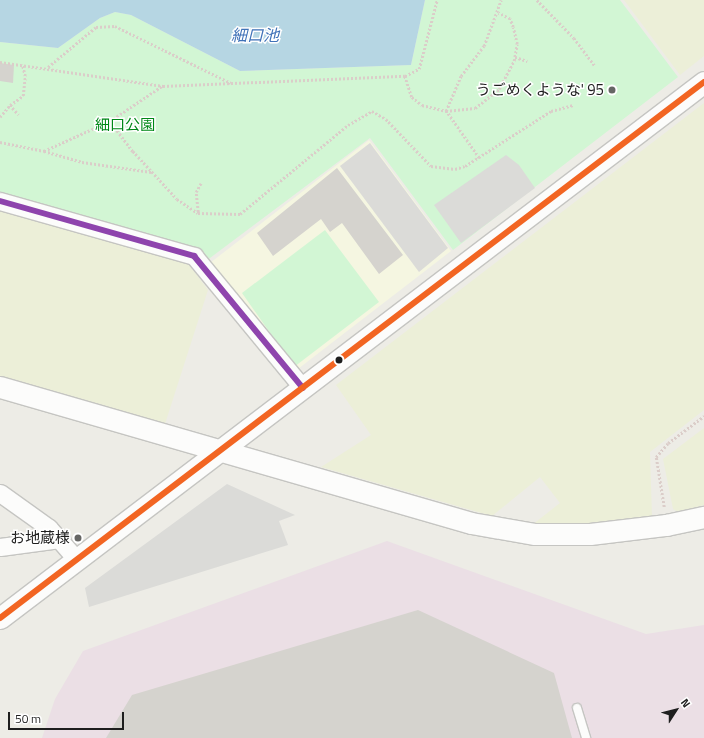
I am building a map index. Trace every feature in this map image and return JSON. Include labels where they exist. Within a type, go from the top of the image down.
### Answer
[{"type":"street","points":[[0,618],[704,82]]},
{"type":"street","points":[[0,201],[194,256],[303,388]]},
{"type":"street","points":[[0,387],[471,523],[536,534],[590,534],[666,525],[704,517]]},
{"type":"street","points":[[0,493],[61,539],[77,560]]},
{"type":"street","points":[[0,547],[61,539]]},
{"type":"lane","points":[[577,708],[586,738]]},
{"type":"path","points":[[0,62],[47,67],[163,86],[405,76],[419,69],[437,0]]},
{"type":"path","points":[[446,111],[461,76],[484,46],[498,13],[501,0]]},
{"type":"path","points":[[537,0],[574,38],[594,65]]},
{"type":"path","points":[[405,76],[412,97],[422,105],[446,111],[475,108],[493,94],[508,76],[515,57],[517,44],[513,27],[510,20],[498,13]]},
{"type":"path","points":[[47,67],[96,27],[115,26],[232,84]]},
{"type":"path","points":[[515,57],[527,62]]},
{"type":"path","points":[[0,117],[10,105],[23,96],[25,76],[22,64]]},
{"type":"path","points":[[44,150],[110,121],[163,86]]},
{"type":"path","points":[[10,105],[19,115]]},
{"type":"path","points":[[110,121],[151,172],[177,199],[198,213],[240,214],[348,125],[372,110],[386,119],[431,166],[455,169],[479,158],[550,111],[573,105]]},
{"type":"path","points":[[446,111],[479,158]]},
{"type":"path","points":[[0,142],[44,150],[82,162],[151,172]]},
{"type":"path","points":[[198,213],[196,192],[201,183]]},
{"type":"path","points":[[666,525],[656,458],[668,443],[704,416]]},
{"type":"shaded area","points":[[624,0],[704,0],[704,56],[680,75]]},
{"type":"shaded area","points":[[704,103],[704,410],[650,452],[652,517],[586,527],[532,525],[560,503],[540,477],[492,516],[321,467],[371,435],[336,385]]},
{"type":"shaded area","points":[[369,140],[451,251],[294,372],[210,263]]},
{"type":"shaded area","points":[[370,143],[448,248],[419,272],[340,166]]},
{"type":"shaded area","points":[[506,155],[519,165],[535,188],[461,243],[434,205]]},
{"type":"shaded area","points":[[0,209],[188,263],[208,290],[165,424],[0,377]]},
{"type":"shaded area","points":[[704,428],[704,505],[678,512],[673,509],[663,459]]},
{"type":"shaded area","points":[[227,484],[295,515],[279,521],[288,545],[89,607],[85,588]]},
{"type":"shaded area","points":[[387,541],[646,634],[704,625],[704,738],[42,738],[55,699],[83,651]]},
{"type":"green space","name":"細口公園","points":[[425,0],[620,0],[678,77],[453,250],[370,138],[206,261],[0,194],[0,42],[58,48],[100,18],[115,12],[131,15],[240,71],[411,65]]},
{"type":"green space","points":[[325,230],[379,302],[294,367],[242,293]]},
{"type":"water","name":"細口池","points":[[0,0],[425,0],[411,65],[240,71],[131,15],[115,12],[100,18],[58,48],[0,42]]},
{"type":"building","points":[[0,63],[14,65],[13,83],[0,81]]},
{"type":"building","points":[[337,168],[403,255],[379,274],[342,223],[330,232],[321,219],[273,256],[257,233]]},
{"type":"building","points":[[418,610],[554,673],[572,738],[106,738],[132,695]]},
{"type":"transit line","points":[[0,618],[704,82]]},
{"type":"transit line","points":[[0,201],[194,256],[303,388]]},
{"type":"place","name":"うごめくような' 95","points":[[612,90]]},
{"type":"place","name":"お地蔵様","points":[[78,538]]}]
